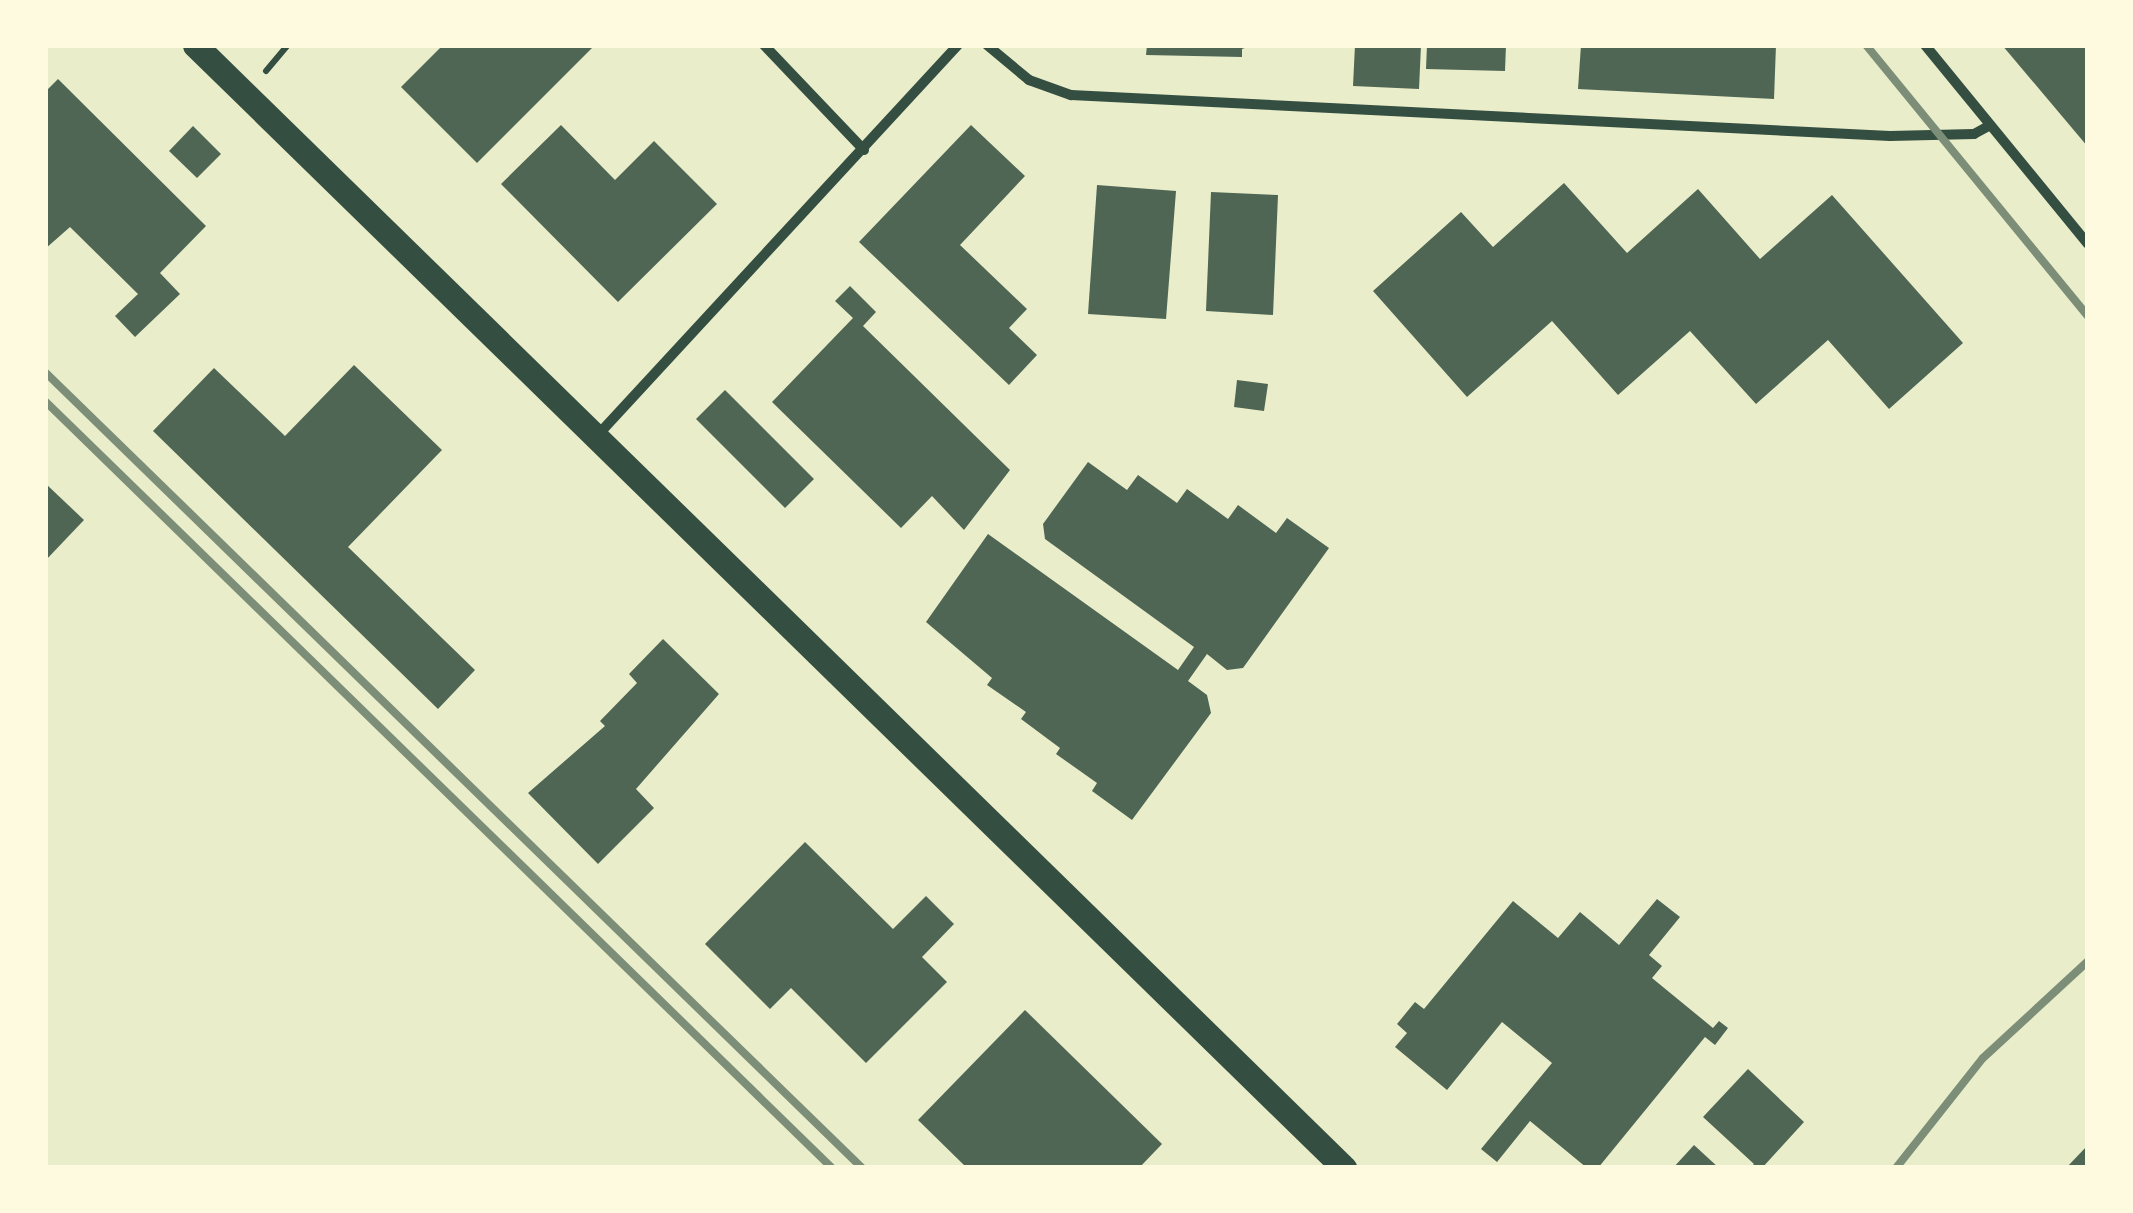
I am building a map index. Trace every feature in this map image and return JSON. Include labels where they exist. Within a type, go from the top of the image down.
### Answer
[{"type":"main road","points":[[195,45],[1344,1168]]},
{"type":"street","points":[[764,45],[864,150]]},
{"type":"street","points":[[596,437],[958,45]]},
{"type":"street","points":[[987,45],[1029,80],[1071,95],[1890,136],[1974,134],[1990,125]]},
{"type":"street","points":[[1925,45],[2088,244]]},
{"type":"path","points":[[266,70],[288,45]]},
{"type":"building","points":[[443,45],[595,45],[477,163],[401,87]]},
{"type":"building","points":[[1147,45],[1253,45],[1242,49],[1242,57],[1146,55]]},
{"type":"building","points":[[1355,45],[1421,45],[1419,89],[1353,86]]},
{"type":"building","points":[[1427,45],[1506,45],[1505,71],[1426,69]]},
{"type":"building","points":[[1581,45],[1776,45],[1774,99],[1578,89]]},
{"type":"building","points":[[2002,45],[2088,45],[2088,147]]},
{"type":"building","points":[[58,79],[206,226],[160,273],[180,294],[135,337],[115,316],[138,294],[70,227],[45,249],[45,92]]},
{"type":"building","points":[[561,125],[615,180],[654,141],[717,204],[618,302],[501,184]]},
{"type":"building","points":[[971,125],[1025,176],[960,245],[1027,309],[1009,328],[1037,355],[1009,385],[859,242]]},
{"type":"building","points":[[193,126],[221,154],[197,178],[169,151]]},
{"type":"building","points":[[1564,183],[1627,253],[1698,189],[1760,259],[1832,195],[1963,343],[1889,409],[1828,340],[1756,404],[1690,331],[1618,395],[1552,321],[1467,397],[1373,291],[1461,212],[1493,247]]},
{"type":"building","points":[[1097,185],[1176,191],[1166,319],[1088,314]]},
{"type":"building","points":[[1211,192],[1278,195],[1273,315],[1206,311]]},
{"type":"building","points":[[850,286],[876,312],[863,326],[1010,470],[964,530],[932,496],[901,528],[772,402],[853,318],[835,301]]},
{"type":"building","points":[[354,365],[442,450],[348,547],[475,670],[438,709],[153,431],[214,368],[285,436]]},
{"type":"building","points":[[1237,380],[1268,384],[1264,411],[1234,407]]},
{"type":"building","points":[[725,390],[814,479],[785,508],[696,419]]},
{"type":"building","points":[[1088,462],[1127,490],[1138,475],[1177,503],[1187,489],[1228,519],[1238,505],[1276,533],[1287,518],[1329,548],[1243,668],[1227,670],[1207,654],[1188,681],[1207,695],[1211,713],[1132,820],[1092,791],[1097,783],[1056,754],[1060,748],[1021,719],[1026,712],[987,685],[992,678],[926,622],[988,534],[1178,670],[1194,647],[1045,539],[1043,524]]},
{"type":"building","points":[[45,483],[84,520],[45,561]]},
{"type":"building","points":[[663,639],[719,694],[636,789],[654,808],[598,864],[528,793],[605,726],[600,721],[637,683],[629,674]]},
{"type":"building","points":[[805,842],[893,929],[926,896],[954,924],[922,957],[947,982],[866,1063],[791,988],[770,1009],[705,944]]},
{"type":"building","points":[[1657,899],[1680,917],[1649,955],[1662,966],[1652,978],[1713,1028],[1719,1021],[1728,1028],[1715,1045],[1705,1037],[1598,1168],[1587,1168],[1530,1121],[1497,1162],[1481,1149],[1552,1063],[1502,1022],[1447,1090],[1395,1047],[1407,1033],[1397,1024],[1415,1002],[1424,1009],[1513,901],[1558,938],[1580,912],[1619,945]]},
{"type":"building","points":[[1025,1010],[1162,1144],[1139,1168],[967,1168],[918,1120]]},
{"type":"building","points":[[1748,1069],[1804,1122],[1762,1168],[1750,1168],[1754,1164],[1703,1117]]},
{"type":"building","points":[[1694,1145],[1719,1168],[1673,1168]]},
{"type":"building","points":[[2088,1145],[2088,1168],[2066,1168]]},
{"type":"railway","points":[[1866,45],[2088,316]]},
{"type":"railway","points":[[45,372],[862,1168]]},
{"type":"railway","points":[[45,401],[832,1168]]},
{"type":"railway","points":[[1896,1168],[1983,1058],[2088,961]]}]
